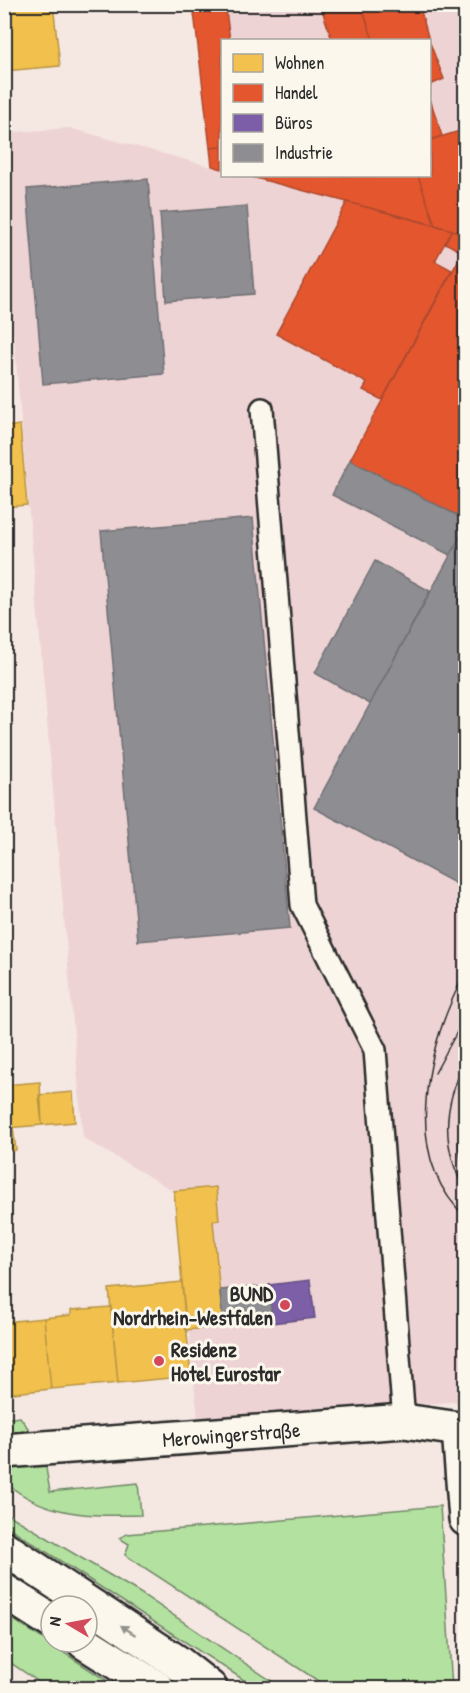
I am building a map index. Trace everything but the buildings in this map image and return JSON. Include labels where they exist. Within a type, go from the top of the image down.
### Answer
[{"type":"street","name":"Merowingerstraße","points":[[4,1451],[404,1421],[462,1430],[465,1519]]},
{"type":"street","points":[[4,1548],[177,1662],[210,1689]]},
{"type":"street","points":[[4,1592],[39,1614]]},
{"type":"street","points":[[99,1652],[158,1689]]},
{"type":"lane","points":[[262,409],[302,905],[375,1050],[404,1421]]},
{"type":"shaded area","points":[[194,5],[465,5],[465,1401],[198,1420],[174,1191],[83,1138],[5,234],[4,133],[69,128],[212,167]]},
{"type":"green space","points":[[20,1417],[33,1435],[5,1437],[5,1419]]},
{"type":"green space","points":[[45,1462],[50,1492],[138,1483],[141,1515],[87,1514],[52,1508],[20,1494],[5,1482],[5,1466]]},
{"type":"green space","points":[[440,1506],[452,1688],[329,1688],[125,1555],[129,1544],[119,1538],[127,1534]]},
{"type":"green space","points":[[4,1512],[140,1593],[282,1688],[256,1688],[5,1525]]},
{"type":"green space","points":[[5,1614],[39,1636],[39,1654],[66,1654],[118,1688],[48,1688],[5,1659]]},
{"type":"tram line","points":[[466,971],[440,1031],[431,1064],[426,1098],[426,1131],[432,1163],[445,1192],[466,1217]]},
{"type":"tram line","points":[[435,1073],[466,1015]]},
{"type":"tram line","points":[[466,1061],[452,1094],[448,1127],[452,1159],[466,1192]]},
{"type":"tram line","points":[[463,1175],[459,1144],[466,1106]]},
{"type":"place","name":"BUND Nordrhein-Westfalen","points":[[285,1305]]},
{"type":"place","name":"Residenz Hotel Eurostar","points":[[159,1361]]}]
